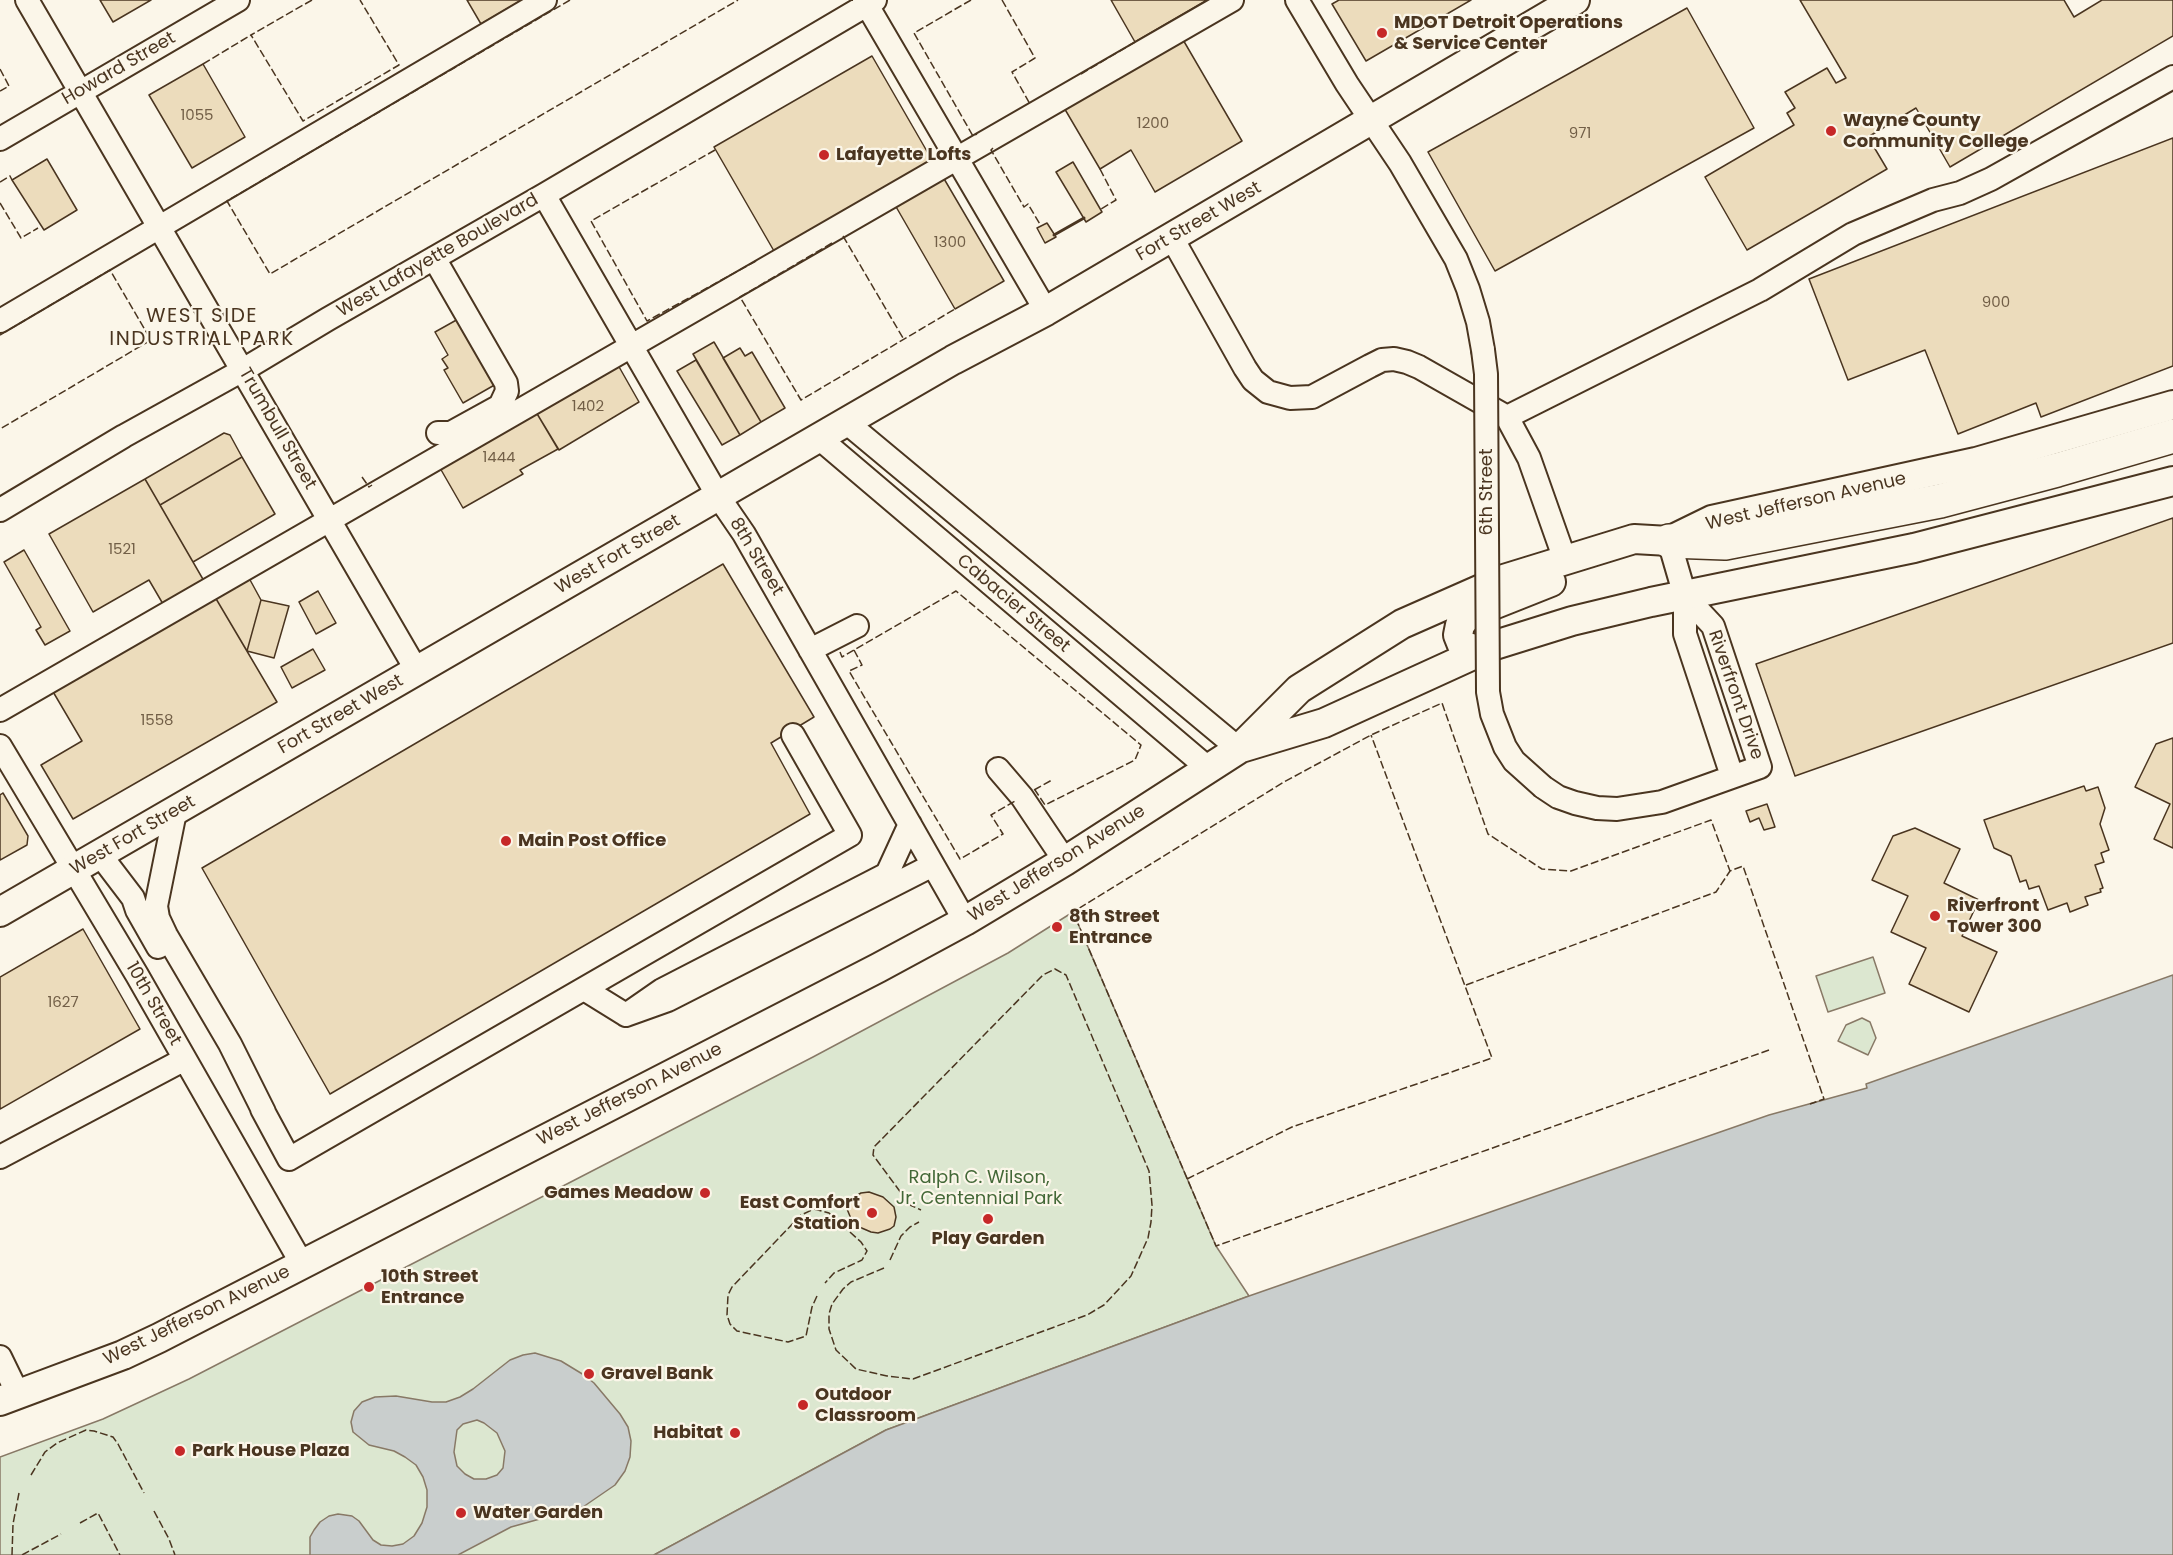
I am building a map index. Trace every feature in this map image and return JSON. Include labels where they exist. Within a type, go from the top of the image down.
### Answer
[{"type":"highway","points":[[1669,541],[1725,543],[1940,501],[2173,436]]},
{"type":"main road","name":"Fort Street West","points":[[819,438],[953,360],[1046,311],[1172,238],[1575,0]]},
{"type":"main road","name":"West Jefferson Avenue","points":[[9,1398],[123,1355],[878,968],[965,921],[1065,861],[1239,749],[1299,689],[1402,624],[1504,579],[1634,539],[1669,541],[1712,520],[1976,462],[2173,405]]},
{"type":"main road","name":"West Fort Street","points":[[417,671],[819,438]]},
{"type":"main road","name":"West Jefferson Avenue","points":[[1239,749],[1324,723],[1495,645],[1572,621],[1914,548],[2173,481]]},
{"type":"main road","points":[[1495,645],[1474,649],[1462,645],[1458,635],[1460,625],[1468,615],[1570,574],[1610,547]]},
{"type":"main road","name":"Fort Street West","points":[[266,759],[417,671]]},
{"type":"main road","name":"West Fort Street","points":[[0,912],[101,856],[266,759]]},
{"type":"street","name":"Trumbull Street","points":[[27,0],[417,671]]},
{"type":"street","name":"Howard Street","points":[[0,139],[238,0]]},
{"type":"street","points":[[0,321],[544,0]]},
{"type":"street","points":[[0,710],[1232,0]]},
{"type":"street","name":"6th Street","points":[[1297,0],[1347,84],[1400,163],[1456,259],[1478,322],[1486,374],[1488,692],[1492,714],[1505,747],[1514,762],[1558,797],[1597,808],[1617,809],[1662,802],[1760,767]]},
{"type":"street","points":[[868,2],[956,159],[1046,311]]},
{"type":"street","name":"West Lafayette Boulevard","points":[[0,510],[124,436],[243,370],[544,195],[868,2]]},
{"type":"street","points":[[1507,417],[1760,290],[1853,234],[1933,200],[1960,193],[1991,178],[2173,77]]},
{"type":"street","name":"8th Street","points":[[544,195],[718,496],[744,534],[965,921]]},
{"type":"street","points":[[1172,238],[1245,368],[1253,380],[1268,392],[1290,398],[1312,397],[1376,363],[1394,359],[1419,367],[1507,417],[1529,458],[1565,561]]},
{"type":"street","points":[[434,258],[506,383],[507,391],[500,406],[451,433],[438,433]]},
{"type":"street","name":"Cabacier Street","points":[[846,423],[1239,749]]},
{"type":"street","name":"Cabacier Street","points":[[819,438],[1209,769]]},
{"type":"street","name":"Riverfront Drive","points":[[1669,541],[1685,596],[1685,634],[1732,777]]},
{"type":"street","name":"Riverfront Drive","points":[[1685,596],[1713,626],[1760,767]]},
{"type":"street","points":[[810,650],[857,626]]},
{"type":"street","points":[[101,856],[133,898],[136,910],[218,1051],[262,1109],[289,1159],[850,835],[793,735]]},
{"type":"street","name":"10th Street","points":[[0,746],[75,870],[302,1264]]},
{"type":"street","points":[[998,769],[1022,797],[1065,861]]},
{"type":"street","points":[[175,812],[156,906],[158,918],[230,1044],[264,1112],[262,1109]]},
{"type":"street","points":[[626,1015],[662,990],[887,874],[910,824]]},
{"type":"street","points":[[626,1015],[669,1000],[933,865]]},
{"type":"street","points":[[584,989],[626,1015]]},
{"type":"street","points":[[0,1157],[185,1059]]},
{"type":"street","points":[[0,1356],[9,1398]]},
{"type":"green space","name":"Ralph C. Wilson, Jr. Centennial Park","points":[[1073,912],[1216,1246],[1249,1296],[886,1430],[654,1555],[0,1555],[0,1457],[103,1419],[189,1379],[813,1057],[1008,953]]},
{"type":"green space","points":[[1873,957],[1885,993],[1828,1012],[1816,976]]},
{"type":"green space","points":[[1862,1018],[1870,1022],[1876,1038],[1868,1055],[1838,1041],[1846,1025]]},
{"type":"shaded area","points":[[2173,975],[2173,1555],[654,1555],[886,1430],[1249,1296],[1769,1115],[1867,1088],[1866,1084]]},
{"type":"shaded area","points":[[535,1353],[561,1361],[594,1383],[620,1414],[628,1427],[631,1441],[630,1457],[625,1471],[615,1485],[583,1507],[511,1527],[458,1555],[310,1555],[310,1537],[320,1522],[329,1516],[338,1514],[352,1516],[359,1521],[373,1540],[381,1545],[392,1546],[403,1544],[414,1536],[422,1523],[427,1507],[427,1490],[416,1465],[394,1451],[369,1445],[353,1432],[351,1422],[354,1411],[362,1402],[375,1397],[396,1396],[446,1402],[460,1397],[510,1360]],"holes":[[[477,1420],[497,1433],[505,1451],[503,1468],[497,1475],[486,1479],[474,1479],[457,1466],[454,1452],[457,1430],[463,1424]]]},
{"type":"building","points":[[100,0],[151,0],[113,22]]},
{"type":"building","points":[[467,0],[522,0],[481,24]]},
{"type":"building","points":[[1111,0],[1207,0],[1135,42]]},
{"type":"building","name":"MDOT Detroit Operations & Service Center","points":[[1339,0],[1471,0],[1366,61],[1332,4]]},
{"type":"building","name":"Wayne County Community College","points":[[1800,0],[2064,0],[2074,17],[2102,0],[2173,0],[2173,36],[1950,167],[1916,108],[1868,137],[1887,169],[1747,250],[1705,177],[1794,125],[1787,113],[1795,108],[1785,92],[1827,68],[1836,83],[1846,78]]},
{"type":"building","points":[[1687,8],[1754,128],[1495,271],[1428,152]]},
{"type":"building","points":[[1182,38],[1242,141],[1155,192],[1131,150],[1100,169],[1063,106]]},
{"type":"building","name":"Lafayette Lofts","points":[[872,56],[932,160],[774,251],[714,147]]},
{"type":"building","points":[[203,64],[245,137],[192,168],[149,95]]},
{"type":"building","points":[[2173,138],[2173,366],[2041,417],[2036,403],[1958,434],[1925,350],[1848,380],[1809,279]]},
{"type":"building","points":[[47,159],[77,210],[44,230],[12,180]]},
{"type":"building","points":[[1073,162],[1102,212],[1086,222],[1056,172]]},
{"type":"building","points":[[943,177],[1004,281],[955,309],[895,205]]},
{"type":"building","points":[[1047,223],[1056,237],[1045,243],[1037,228]]},
{"type":"building","points":[[460,318],[498,383],[463,403],[444,370],[448,368],[442,359],[448,355],[435,332]]},
{"type":"building","points":[[714,342],[761,422],[740,435],[693,354]]},
{"type":"building","points":[[740,348],[745,356],[752,352],[785,408],[761,422],[723,358]]},
{"type":"building","points":[[696,360],[740,435],[722,445],[677,371]]},
{"type":"building","points":[[618,365],[639,402],[559,450],[536,412]]},
{"type":"building","points":[[536,412],[558,449],[520,470],[523,474],[463,508],[440,468]]},
{"type":"building","points":[[224,433],[230,435],[242,457],[160,505],[145,479]]},
{"type":"building","points":[[242,457],[275,514],[193,562],[160,505]]},
{"type":"building","points":[[145,479],[204,581],[163,604],[149,580],[93,612],[49,534]]},
{"type":"building","points":[[2173,518],[2173,643],[1795,776],[1756,664]]},
{"type":"building","points":[[24,550],[70,631],[45,645],[36,630],[41,627],[4,562]]},
{"type":"building","name":"Main Post Office","points":[[723,564],[814,717],[771,743],[810,814],[330,1094],[202,868]]},
{"type":"building","points":[[249,578],[261,600],[247,651],[215,597]]},
{"type":"building","points":[[318,591],[336,623],[316,634],[299,602]]},
{"type":"building","points":[[215,597],[277,702],[73,819],[41,765],[82,741],[52,690]]},
{"type":"building","points":[[261,600],[289,606],[274,658],[247,651]]},
{"type":"building","points":[[313,649],[325,670],[292,688],[281,667]]},
{"type":"building","points":[[2173,738],[2173,848],[2154,839],[2170,804],[2135,787],[2156,744]]},
{"type":"building","points":[[2084,786],[2086,791],[2098,787],[2105,808],[2100,824],[2109,850],[2101,853],[2104,862],[2095,865],[2103,888],[2100,889],[2101,892],[2085,897],[2088,905],[2070,912],[2067,903],[2048,910],[2039,886],[2029,889],[2026,880],[2020,882],[2011,856],[1994,848],[1984,820]]},
{"type":"building","points":[[3,793],[28,836],[27,845],[0,860],[0,795]]},
{"type":"building","points":[[1767,804],[1775,827],[1764,830],[1759,818],[1750,822],[1746,811]]},
{"type":"building","name":"Riverfront Tower 300","points":[[1915,828],[1960,849],[1944,883],[1979,900],[1962,936],[1997,952],[1969,1012],[1909,984],[1926,948],[1891,932],[1908,896],[1872,880],[1893,836]]},
{"type":"building","points":[[83,929],[140,1029],[0,1109],[0,977]]},
{"type":"building","name":"East Comfort Station","points":[[869,1192],[883,1197],[894,1207],[896,1217],[894,1226],[890,1229],[878,1233],[871,1232],[857,1226],[852,1221],[847,1209],[851,1199],[861,1193]]},
{"type":"fence","points":[[312,0],[251,35],[303,121],[399,65],[360,0]]},
{"type":"fence","points":[[570,0],[227,201],[270,274],[738,0]]},
{"type":"fence","points":[[971,0],[914,33],[973,136],[977,134]]},
{"type":"fence","points":[[1002,0],[1035,58],[1012,72],[1030,104]]},
{"type":"fence","points":[[203,64],[251,35]]},
{"type":"fence","points":[[1081,74],[1135,42]]},
{"type":"fence","points":[[0,69],[9,86],[0,91]]},
{"type":"fence","points":[[993,148],[991,150],[1024,207],[1028,204],[1041,226]]},
{"type":"fence","points":[[715,150],[591,221],[647,321],[756,261]]},
{"type":"fence","points":[[1100,169],[1116,200],[1101,209]]},
{"type":"fence","points":[[0,182],[10,176],[12,180]]},
{"type":"fence","points":[[0,203],[21,238],[38,228]]},
{"type":"fence","points":[[843,236],[903,338]]},
{"type":"fence","points":[[832,243],[740,297],[801,400],[955,309]]},
{"type":"fence","points":[[0,335],[110,270],[151,340],[0,429]]},
{"type":"fence","points":[[362,477],[369,487],[372,485]]},
{"type":"fence","points":[[840,652],[842,657],[956,591],[1141,745],[1135,760],[1045,805],[1035,790]]},
{"type":"fence","points":[[854,650],[862,665],[849,671],[960,859],[1003,834],[991,815],[1015,801]]},
{"type":"fence","points":[[1769,1050],[1216,1246],[1073,912],[1284,782],[1371,735],[1442,703],[1488,834],[1542,869],[1571,871],[1711,820],[1730,871],[1743,866],[1824,1099],[1810,1104]]},
{"type":"fence","points":[[1187,1179],[1292,1127],[1492,1058],[1371,735]]},
{"type":"fence","points":[[1034,790],[1052,780]]},
{"type":"fence","points":[[1466,985],[1716,892],[1730,871]]},
{"type":"fence","points":[[884,1268],[851,1282],[843,1289],[832,1304],[829,1329],[836,1350],[856,1369],[913,1379],[1087,1315],[1104,1305],[1131,1276],[1148,1238],[1151,1222],[1149,1171],[1066,975],[1055,969],[1043,975],[874,1147],[873,1155],[910,1205],[921,1210]]},
{"type":"fence","points":[[817,1296],[812,1307],[806,1336],[788,1342],[737,1331],[730,1324],[727,1315],[728,1295],[732,1287],[801,1215],[814,1209],[829,1213],[861,1242],[867,1251],[862,1260],[834,1273],[825,1283]]},
{"type":"fence","points":[[890,1260],[901,1236],[919,1222]]},
{"type":"fence","points":[[31,1475],[45,1452],[57,1443],[86,1430],[94,1431],[113,1437],[144,1493]]},
{"type":"fence","points":[[12,1555],[13,1524],[19,1493]]},
{"type":"fence","points":[[154,1511],[175,1555]]},
{"type":"fence","points":[[80,1523],[98,1513],[120,1555]]},
{"type":"fence","points":[[22,1555],[61,1534]]},
{"type":"wall","points":[[1054,235],[1084,218]]},
{"type":"place","name":"MDOT Detroit Operations & Service Center","points":[[1382,33]]},
{"type":"place","name":"Wayne County Community College","points":[[1831,131]]},
{"type":"place","name":"Lafayette Lofts","points":[[824,155]]},
{"type":"place","name":"Main Post Office","points":[[506,841]]},
{"type":"place","name":"Riverfront Tower 300","points":[[1935,916]]},
{"type":"place","name":"8th Street Entrance","points":[[1057,927]]},
{"type":"place","name":"Games Meadow","points":[[705,1193]]},
{"type":"place","name":"East Comfort Station","points":[[872,1213]]},
{"type":"place","name":"Play Garden","points":[[988,1219]]},
{"type":"place","name":"10th Street Entrance","points":[[369,1287]]},
{"type":"place","name":"Gravel Bank","points":[[589,1374]]},
{"type":"place","name":"Outdoor Classroom","points":[[803,1405]]},
{"type":"place","name":"Habitat","points":[[735,1433]]},
{"type":"place","name":"Park House Plaza","points":[[180,1451]]},
{"type":"place","name":"Water Garden","points":[[461,1513]]},
{"type":"district","name":"WEST SIDE INDUSTRIAL PARK","points":[[202,328]]}]
